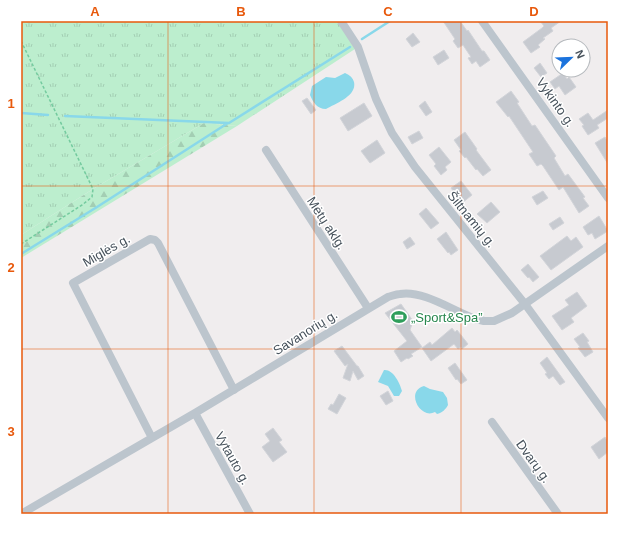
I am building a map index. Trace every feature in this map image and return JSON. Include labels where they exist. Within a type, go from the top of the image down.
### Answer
[{"type":"street","name":"Šiltnamių g.","points":[[341,21],[358,47],[376,99],[392,133],[402,149],[525,304],[608,418]]},
{"type":"street","name":"Vykinto g.","points":[[482,21],[608,198]]},
{"type":"street","name":"Mėtų aklg.","points":[[266,150],[368,308]]},
{"type":"street","name":"Miglės g.","points":[[152,438],[73,283],[150,239],[158,243],[234,390]]},
{"type":"street","name":"Savanorių g.","points":[[21,514],[195,414],[388,297],[400,294],[423,296],[476,319],[494,321],[512,313],[608,246]]},
{"type":"street","name":"Vytauto g.","points":[[195,414],[250,514]]},
{"type":"street","name":"Dvarų g.","points":[[492,422],[558,514]]},
{"type":"path","points":[[21,41],[93,189],[92,197],[82,205],[21,244]]},
{"type":"green space","points":[[21,21],[341,21],[358,47],[237,126],[204,123],[93,189],[21,235]]},
{"type":"green space","points":[[204,123],[237,126],[21,258],[21,235],[93,189]]},
{"type":"water","points":[[345,73],[354,81],[354,87],[349,95],[326,109],[320,108],[314,103],[310,95],[312,86],[326,77],[335,78]]},
{"type":"water","points":[[384,370],[387,370],[393,374],[400,384],[402,391],[399,396],[394,396],[388,386],[378,382]]},
{"type":"water","points":[[424,386],[443,392],[447,398],[448,405],[442,412],[437,414],[435,412],[429,413],[420,409],[415,399],[416,393],[418,389]]},
{"type":"building","points":[[443,21],[460,21],[490,60],[480,67],[476,61],[472,64],[468,58],[471,57],[463,45],[458,48],[453,41],[455,39]]},
{"type":"building","points":[[540,21],[561,21],[551,28],[553,31],[543,38],[545,39],[538,45],[540,47],[531,53],[523,42],[544,26]]},
{"type":"building","points":[[413,33],[420,42],[412,47],[406,39]]},
{"type":"building","points":[[444,50],[449,58],[438,65],[433,57]]},
{"type":"building","points":[[540,63],[547,73],[541,77],[534,68]]},
{"type":"building","points":[[556,78],[570,78],[576,87],[565,95],[559,86],[555,89],[550,82]]},
{"type":"building","points":[[511,91],[519,102],[517,103],[532,126],[535,125],[556,156],[554,158],[565,176],[568,174],[585,197],[583,198],[589,206],[579,213],[563,187],[559,190],[543,166],[541,164],[537,166],[529,154],[533,152],[509,116],[508,117],[496,102]]},
{"type":"building","points":[[307,98],[316,110],[311,114],[302,101]]},
{"type":"building","points":[[425,101],[432,112],[426,116],[419,106]]},
{"type":"building","points":[[364,103],[372,116],[348,131],[340,118]]},
{"type":"building","points":[[608,110],[608,118],[597,125],[599,128],[588,135],[582,126],[584,125],[579,119],[588,113],[593,120]]},
{"type":"building","points":[[419,131],[423,138],[412,144],[408,137]]},
{"type":"building","points":[[465,132],[491,170],[483,176],[459,151],[461,150],[454,140]]},
{"type":"building","points":[[605,137],[608,142],[608,164],[595,143]]},
{"type":"building","points":[[377,140],[385,153],[370,163],[361,151]]},
{"type":"building","points":[[439,147],[451,162],[445,167],[447,170],[441,175],[434,166],[436,164],[429,155]]},
{"type":"building","points":[[461,181],[472,195],[462,203],[451,188]]},
{"type":"building","points":[[543,191],[548,198],[537,205],[532,197]]},
{"type":"building","points":[[491,202],[500,212],[487,223],[477,214]]},
{"type":"building","points":[[426,208],[439,223],[431,229],[419,214]]},
{"type":"building","points":[[599,216],[608,231],[595,239],[592,233],[588,235],[583,227]]},
{"type":"building","points":[[560,217],[564,223],[553,230],[549,224]]},
{"type":"building","points":[[446,232],[458,250],[451,255],[437,239]]},
{"type":"building","points":[[567,236],[571,241],[576,237],[583,247],[551,270],[540,256]]},
{"type":"building","points":[[410,237],[415,244],[407,249],[403,242]]},
{"type":"building","points":[[528,264],[539,277],[533,282],[521,270]]},
{"type":"building","points":[[577,292],[587,306],[571,318],[574,322],[562,330],[552,316],[569,305],[565,300]]},
{"type":"building","points":[[401,304],[413,321],[410,330],[422,347],[411,354],[413,356],[401,362],[394,351],[407,341],[385,313]]},
{"type":"building","points":[[452,328],[455,332],[457,330],[468,344],[462,349],[461,347],[458,349],[454,344],[431,361],[422,348],[430,342],[432,345]]},
{"type":"building","points":[[583,333],[589,341],[587,342],[593,352],[585,357],[578,348],[580,347],[574,339]]},
{"type":"building","points":[[342,346],[364,376],[358,380],[353,371],[350,381],[343,378],[348,364],[345,366],[334,351]]},
{"type":"building","points":[[547,357],[565,382],[560,385],[553,376],[549,379],[545,374],[547,373],[540,363]]},
{"type":"building","points":[[455,363],[467,380],[461,384],[457,379],[456,380],[448,368]]},
{"type":"building","points":[[388,391],[393,401],[386,405],[380,396]]},
{"type":"building","points":[[339,394],[346,398],[337,414],[328,409],[331,404],[333,405]]},
{"type":"building","points":[[273,428],[282,440],[279,442],[287,452],[273,462],[262,447],[270,441],[265,434]]},
{"type":"building","points":[[605,437],[608,442],[608,452],[599,459],[591,447]]},
{"type":"waterway","points":[[362,39],[390,21]]},
{"type":"waterway","points":[[65,116],[229,123],[350,47]]},
{"type":"waterway","points":[[21,113],[48,115]]},
{"type":"waterway","points":[[21,254],[228,123]]},
{"type":"place","name":"„Sport&Spa”","points":[[399,317]]}]
